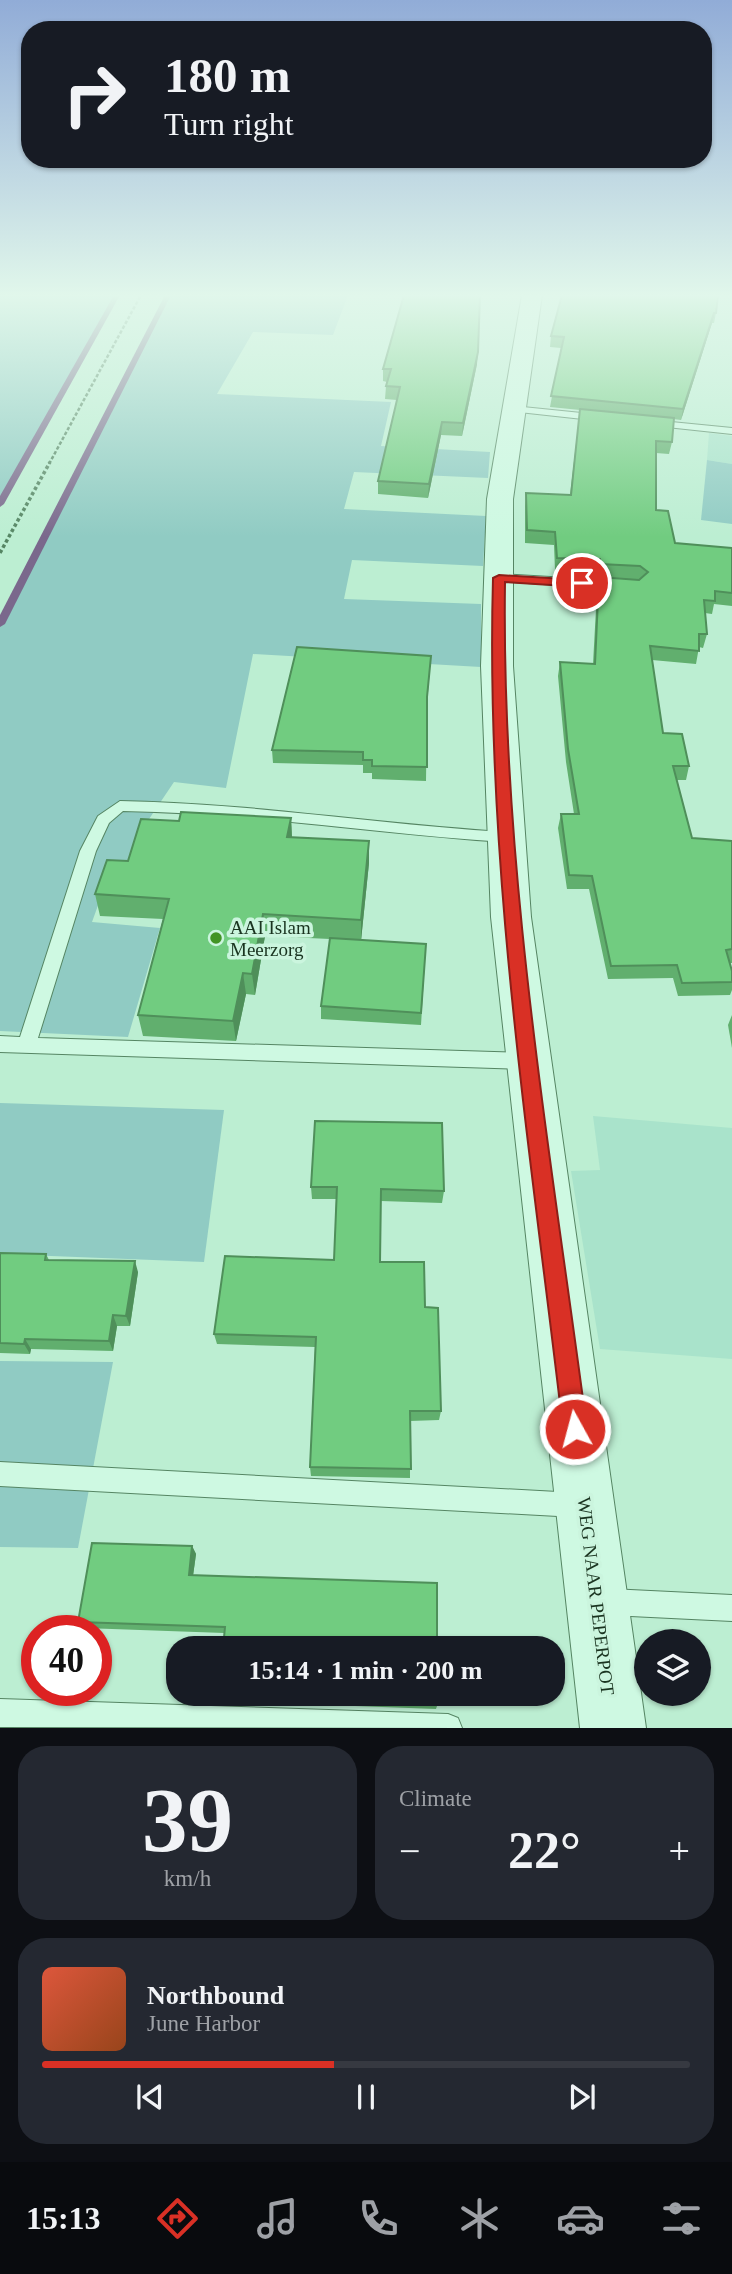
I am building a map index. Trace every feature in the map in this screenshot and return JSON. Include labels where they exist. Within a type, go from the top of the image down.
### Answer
[{"type":"street","name":"WEG NAAR PEPERPOT","points":[[519,376],[500,499],[497,666],[510,917],[613,1728]]},
{"type":"lane","points":[[513,409],[615,419]]},
{"type":"lane","points":[[641,422],[732,431]]},
{"type":"lane","points":[[499,578],[637,586]]},
{"type":"lane","points":[[27,1045],[88,852],[103,820],[120,806],[193,807],[441,833],[505,836]]},
{"type":"lane","points":[[0,1044],[530,1062]]},
{"type":"lane","points":[[0,1474],[585,1506]]},
{"type":"lane","points":[[597,1602],[732,1608]]},
{"type":"lane","points":[[0,1713],[448,1728]]},
{"type":"path","points":[[0,553],[97,376]]},
{"type":"green space","points":[[709,433],[732,436],[732,464],[707,460]]},
{"type":"green space","points":[[593,1116],[732,1128],[732,1359],[600,1349],[571,1171],[600,1170]]},
{"type":"shaded area","points":[[0,376],[72,376],[0,504]]},
{"type":"shaded area","points":[[127,376],[228,376],[217,394],[391,402],[381,446],[490,452],[488,478],[354,472],[344,509],[486,516],[483,566],[352,560],[344,599],[481,604],[481,667],[253,654],[226,788],[174,782],[143,828],[131,863],[114,861],[92,922],[160,928],[128,1037],[0,1031],[0,624]]},
{"type":"shaded area","points":[[707,460],[732,464],[732,524],[701,520]]},
{"type":"shaded area","points":[[0,1103],[224,1110],[204,1262],[0,1254]]},
{"type":"shaded area","points":[[0,1361],[113,1362],[78,1548],[0,1547]]},
{"type":"building","points":[[389,376],[473,376],[463,423],[442,422],[429,484],[378,481],[400,387],[386,386]]},
{"type":"building","points":[[555,376],[694,376],[683,409],[551,396]]},
{"type":"building","points":[[580,409],[674,418],[672,442],[656,441],[656,510],[668,511],[675,543],[732,548],[732,593],[715,591],[715,601],[704,600],[707,634],[699,634],[699,651],[650,646],[663,733],[682,734],[689,766],[673,766],[692,838],[732,841],[732,949],[726,950],[732,982],[682,983],[677,965],[611,966],[592,876],[569,875],[561,814],[579,814],[568,749],[560,662],[595,664],[599,577],[639,580],[648,572],[640,566],[600,564],[600,559],[557,558],[555,532],[527,530],[526,493],[571,495]]},
{"type":"building","points":[[297,647],[431,656],[427,697],[427,767],[372,766],[372,760],[363,760],[363,752],[272,750]]},
{"type":"building","name":"AAI Islam Meerzorg","points":[[181,812],[291,818],[287,837],[369,841],[361,920],[263,914],[252,974],[243,973],[233,1021],[138,1015],[169,899],[95,894],[107,860],[128,861],[141,819],[179,821]]},
{"type":"building","points":[[330,938],[426,944],[421,1013],[321,1006]]},
{"type":"building","points":[[315,1121],[442,1123],[444,1191],[381,1189],[380,1262],[424,1262],[425,1307],[438,1308],[441,1411],[410,1411],[411,1469],[310,1467],[316,1337],[214,1334],[225,1256],[334,1260],[337,1187],[311,1187]]},
{"type":"building","points":[[0,1253],[46,1254],[45,1260],[135,1261],[126,1316],[113,1315],[109,1341],[25,1339],[24,1344],[0,1343]]},
{"type":"building","points":[[92,1543],[192,1546],[189,1575],[437,1583],[437,1636],[224,1636],[225,1627],[112,1623],[112,1615],[79,1615]]},
{"type":"waterway","points":[[0,504],[72,376]]},
{"type":"waterway","points":[[0,624],[127,376]]},
{"type":"place","name":"AAI Islam Meerzorg","points":[[216,938]]},
{"type":"route","points":[[575,1429],[510,917],[497,666],[499,578],[582,583]]}]
